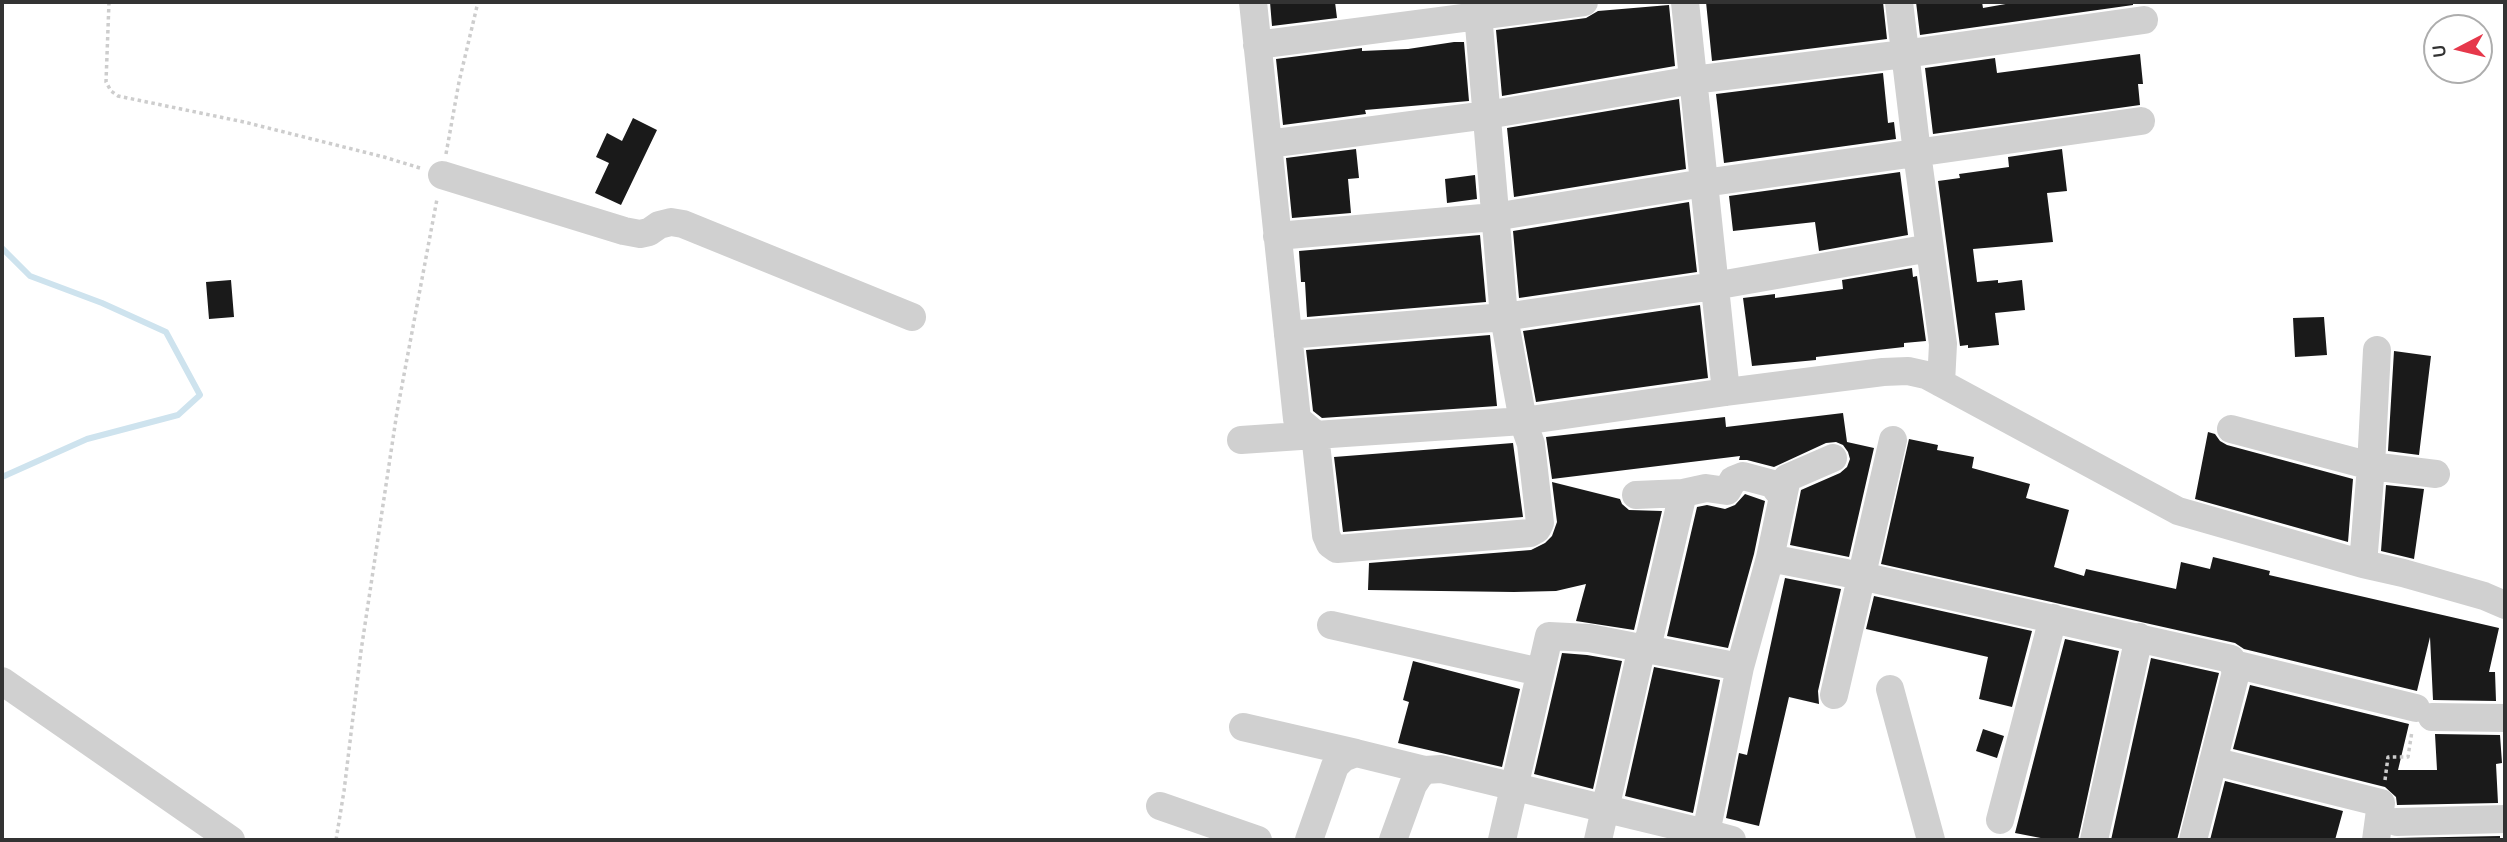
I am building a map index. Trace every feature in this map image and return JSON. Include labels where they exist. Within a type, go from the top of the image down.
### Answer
[{"type":"street","points":[[1253,2],[1297,419],[1315,434],[1326,535],[1330,544],[1338,549],[1530,533],[1537,530],[1540,514],[1531,444],[1523,421],[1504,317],[1478,8]]},
{"type":"street","points":[[1257,45],[1478,8],[1584,2]]},
{"type":"street","points":[[1685,2],[1726,392]]},
{"type":"street","points":[[1899,2],[1916,153],[1943,344],[1941,383]]},
{"type":"street","points":[[1268,144],[1486,116],[1693,80],[2144,20]]},
{"type":"street","points":[[1277,236],[1494,217],[1704,183],[2141,121]]},
{"type":"street","points":[[442,175],[624,231],[640,234],[659,225],[683,223],[912,317]]},
{"type":"street","points":[[1288,335],[1504,317],[1714,286],[1930,248]]},
{"type":"street","points":[[2363,564],[2377,350]]},
{"type":"street","points":[[1241,440],[1523,421],[1726,392],[1902,371],[1926,375],[2178,511],[2484,596],[2505,605]]},
{"type":"street","points":[[2231,429],[2371,466],[2436,474]]},
{"type":"street","points":[[1834,695],[1893,440]]},
{"type":"street","points":[[1636,495],[1683,493],[1706,488],[1727,491],[1733,480],[1743,476],[1773,484],[1777,490],[1787,478],[1833,458]]},
{"type":"street","points":[[1243,727],[1425,770],[1441,769],[1708,836],[1740,667],[1787,478]]},
{"type":"street","points":[[1598,840],[1683,493]]},
{"type":"street","points":[[1769,558],[2231,659],[2236,672],[2193,840]]},
{"type":"street","points":[[2000,820],[2053,618]]},
{"type":"street","points":[[1331,625],[1540,672]]},
{"type":"street","points":[[1502,840],[1549,636],[1576,636],[1644,647],[1740,667]]},
{"type":"street","points":[[2094,840],[2139,638]]},
{"type":"street","points":[[2235,664],[2424,713],[2505,718]]},
{"type":"street","points":[[2,681],[231,840]]},
{"type":"street","points":[[1890,689],[1931,840]]},
{"type":"street","points":[[1309,840],[1335,766],[1343,758],[1356,753]]},
{"type":"street","points":[[2213,761],[2385,822],[2505,819]]},
{"type":"street","points":[[1393,840],[1413,785],[1425,770]]},
{"type":"street","points":[[1160,806],[1258,840]]},
{"type":"path","points":[[109,2],[106,82],[118,96],[244,122],[384,157],[442,175]]},
{"type":"path","points":[[336,840],[397,412],[459,82],[478,2]]},
{"type":"path","points":[[2385,822],[2388,757],[2408,757],[2424,713]]},
{"type":"building","points":[[1270,2],[1335,2],[1337,18],[1272,26]]},
{"type":"building","points":[[1706,2],[1883,2],[1887,39],[1712,61]]},
{"type":"building","points":[[1916,2],[1982,2],[1983,8],[2017,2],[2133,2],[2133,5],[1920,35]]},
{"type":"building","points":[[1669,5],[1675,66],[1502,96],[1496,30],[1586,18],[1598,11]]},
{"type":"building","points":[[1464,42],[1469,101],[1365,110],[1366,114],[1283,125],[1276,59],[1362,48],[1362,51],[1408,49]]},
{"type":"building","points":[[2140,54],[2143,84],[2138,84],[2140,105],[1933,134],[1925,68],[1995,58],[1997,73]]},
{"type":"building","points":[[1883,73],[1888,123],[1894,122],[1896,139],[1724,163],[1716,94]]},
{"type":"building","points":[[1679,99],[1686,169],[1514,197],[1507,128]]},
{"type":"building","points":[[633,118],[657,130],[621,205],[595,193],[609,163],[596,157],[607,133],[622,141]]},
{"type":"building","points":[[1356,149],[1359,178],[1348,179],[1351,213],[1292,218],[1286,158]]},
{"type":"building","points":[[2062,149],[2067,191],[2047,193],[2053,242],[1973,249],[1977,282],[2022,280],[2025,310],[1995,313],[1999,345],[1968,348],[1968,345],[1960,346],[1938,181],[1960,178],[1959,174],[2009,167],[2008,157]]},
{"type":"building","points":[[1900,172],[1908,235],[1819,251],[1815,222],[1733,231],[1729,196]]},
{"type":"building","points":[[1475,175],[1477,199],[1447,203],[1445,179]]},
{"type":"building","points":[[1689,202],[1697,272],[1519,298],[1513,231]]},
{"type":"building","points":[[1480,235],[1486,302],[1307,317],[1305,282],[1301,282],[1299,251]]},
{"type":"building","points":[[1912,268],[1913,277],[1917,276],[1926,341],[1904,343],[1904,347],[1816,357],[1816,360],[1752,366],[1743,298],[1775,294],[1775,298],[1843,289],[1842,280]]},
{"type":"building","points":[[231,280],[234,317],[209,319],[206,282]]},
{"type":"building","points":[[1700,305],[1708,378],[1536,402],[1523,331]]},
{"type":"building","points":[[2324,317],[2327,355],[2295,357],[2293,318]]},
{"type":"building","points":[[1490,335],[1497,406],[1322,418],[1313,411],[1306,350]]},
{"type":"building","points":[[2394,351],[2431,356],[2419,455],[2388,451]]},
{"type":"building","points":[[1843,413],[1847,442],[1874,448],[1849,557],[1790,545],[1801,490],[1840,473],[1847,467],[1850,459],[1848,452],[1843,445],[1836,442],[1826,443],[1774,467],[1739,460],[1740,456],[1552,479],[1546,437],[1725,417],[1726,427]]},
{"type":"building","points":[[2208,432],[2215,434],[2227,445],[2353,479],[2348,542],[2195,499]]},
{"type":"building","points":[[1909,439],[1938,445],[1937,450],[1974,457],[1972,468],[2030,484],[2026,498],[2069,510],[2054,567],[2084,576],[2086,569],[2176,589],[2181,562],[2210,569],[2213,557],[2270,571],[2269,575],[2499,628],[2489,672],[2495,672],[2496,701],[2433,700],[2430,637],[2417,691],[2244,649],[2235,643],[1881,564]]},
{"type":"building","points":[[1513,443],[1523,517],[1343,532],[1334,457]]},
{"type":"building","points":[[1552,482],[1620,499],[1629,510],[1662,511],[1634,630],[1576,621],[1586,584],[1556,591],[1368,590],[1369,563],[1531,550],[1545,543],[1552,536],[1557,522]]},
{"type":"building","points":[[2386,485],[2424,489],[2414,559],[2381,551]]},
{"type":"building","points":[[1745,494],[1765,501],[1754,554],[1728,648],[1667,636],[1697,507],[1707,505],[1725,509],[1735,505]]},
{"type":"building","points":[[1785,578],[1841,589],[1818,691],[1819,704],[1789,697],[1759,826],[1726,818],[1739,753],[1747,755]]},
{"type":"building","points":[[1874,596],[2032,631],[2012,707],[1979,699],[1988,657],[1866,629]]},
{"type":"building","points":[[2065,639],[2119,651],[2078,840],[2051,840],[2015,833]]},
{"type":"building","points":[[1562,653],[1622,661],[1593,789],[1534,774]]},
{"type":"building","points":[[2151,658],[2219,673],[2177,840],[2111,840]]},
{"type":"building","points":[[1413,661],[1520,689],[1502,767],[1398,743],[1409,702],[1403,700]]},
{"type":"building","points":[[1654,667],[1720,680],[1693,813],[1625,796]]},
{"type":"building","points":[[2250,685],[2409,724],[2398,770],[2437,770],[2435,734],[2500,735],[2502,763],[2496,764],[2498,803],[2397,805],[2396,797],[2385,787],[2233,749]]},
{"type":"building","points":[[1983,729],[2004,736],[1997,758],[1976,751]]},
{"type":"building","points":[[2225,781],[2343,811],[2335,840],[2210,840]]},
{"type":"building","points":[[2500,836],[2500,840],[2396,840],[2396,838]]},
{"type":"waterway","points":[[2,248],[30,276],[102,303],[166,332],[200,395],[178,415],[87,439],[2,477]]}]
